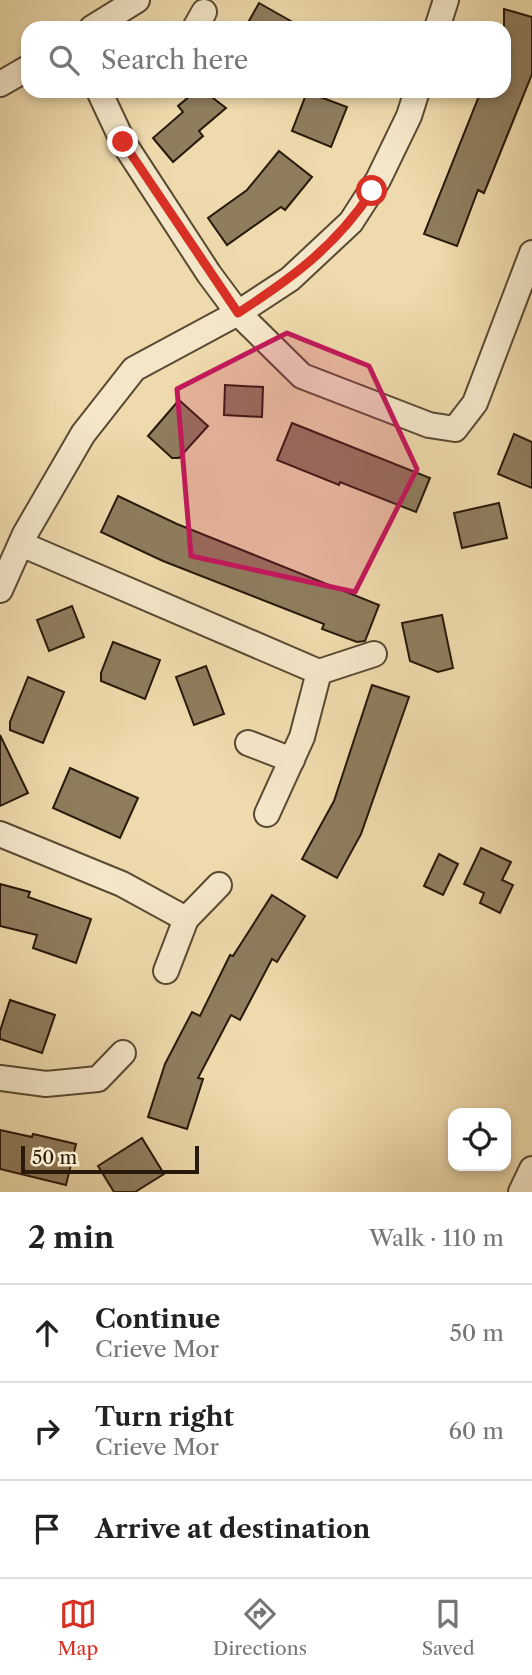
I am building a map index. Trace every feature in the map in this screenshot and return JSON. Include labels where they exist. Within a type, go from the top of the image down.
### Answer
[{"type":"street","points":[[103,21],[137,0]]},
{"type":"street","points":[[439,21],[446,0]]},
{"type":"street","points":[[0,84],[21,72]]},
{"type":"street","points":[[109,98],[123,142],[238,313],[302,376],[429,425],[456,429],[475,403],[532,253]]},
{"type":"street","points":[[0,590],[21,544],[83,434],[134,369],[238,313],[290,279],[351,222],[378,180],[409,116],[415,98]]},
{"type":"street","points":[[21,544],[319,672],[374,654]]},
{"type":"street","points":[[267,814],[302,737],[319,672]]},
{"type":"street","points":[[248,743],[292,760]]},
{"type":"street","points":[[0,834],[116,881],[186,919]]},
{"type":"street","points":[[166,971],[186,919],[219,885]]},
{"type":"street","points":[[0,1078],[46,1084],[98,1079],[123,1053]]},
{"type":"street","points":[[521,1192],[532,1169]]},
{"type":"highlighted area","points":[[287,333],[369,366],[417,469],[355,592],[191,556],[177,389]]},
{"type":"building","points":[[259,3],[291,21],[249,21]]},
{"type":"building","points":[[504,9],[532,17],[532,74],[484,193],[478,190],[457,246],[424,234],[478,98],[511,98],[511,21],[504,21]]},
{"type":"building","points":[[188,98],[213,98],[226,108],[199,131],[203,136],[173,162],[153,138],[183,112],[178,106]]},
{"type":"building","points":[[305,98],[323,98],[347,107],[331,147],[292,131]]},
{"type":"building","points":[[279,151],[312,177],[285,210],[281,207],[227,245],[208,218],[247,190]]},
{"type":"building","points":[[225,385],[263,387],[262,417],[224,415]]},
{"type":"building","points":[[179,400],[208,426],[179,458],[172,458],[148,436]]},
{"type":"building","points":[[292,423],[430,478],[416,512],[277,460]]},
{"type":"building","points":[[514,434],[532,442],[532,488],[498,474]]},
{"type":"building","points":[[118,496],[177,524],[379,605],[365,641],[357,642],[322,629],[324,624],[163,561],[101,532]]},
{"type":"building","points":[[499,503],[507,538],[462,548],[454,513]]},
{"type":"building","points":[[72,606],[84,637],[49,651],[37,620]]},
{"type":"building","points":[[442,615],[453,668],[438,672],[410,661],[402,623]]},
{"type":"building","points":[[113,642],[160,660],[145,699],[101,681],[101,673]]},
{"type":"building","points":[[206,666],[224,714],[194,725],[176,677]]},
{"type":"building","points":[[28,677],[64,692],[43,743],[10,730],[10,722]]},
{"type":"building","points":[[372,685],[409,697],[361,834],[337,878],[302,859],[334,801]]},
{"type":"building","points":[[0,735],[28,793],[0,806]]},
{"type":"building","points":[[70,768],[138,798],[120,838],[53,808]]},
{"type":"building","points":[[481,848],[511,862],[502,880],[513,885],[500,913],[480,903],[484,893],[464,884]]},
{"type":"building","points":[[439,854],[458,864],[443,895],[424,886]]},
{"type":"building","points":[[0,884],[30,892],[28,897],[91,919],[76,963],[33,948],[37,935],[0,926]]},
{"type":"building","points":[[272,895],[305,916],[277,962],[272,959],[240,1020],[231,1015],[198,1078],[203,1079],[187,1129],[148,1117],[165,1064],[192,1012],[200,1016],[230,955],[233,956]]},
{"type":"building","points":[[10,1000],[55,1015],[42,1053],[0,1039]]},
{"type":"building","points":[[0,1130],[76,1144],[66,1185],[0,1169]]},
{"type":"building","points":[[142,1138],[164,1174],[135,1192],[114,1192],[98,1166]]},
{"type":"route","points":[[123,142],[209,274],[238,313],[290,279],[351,222],[372,191]]}]
